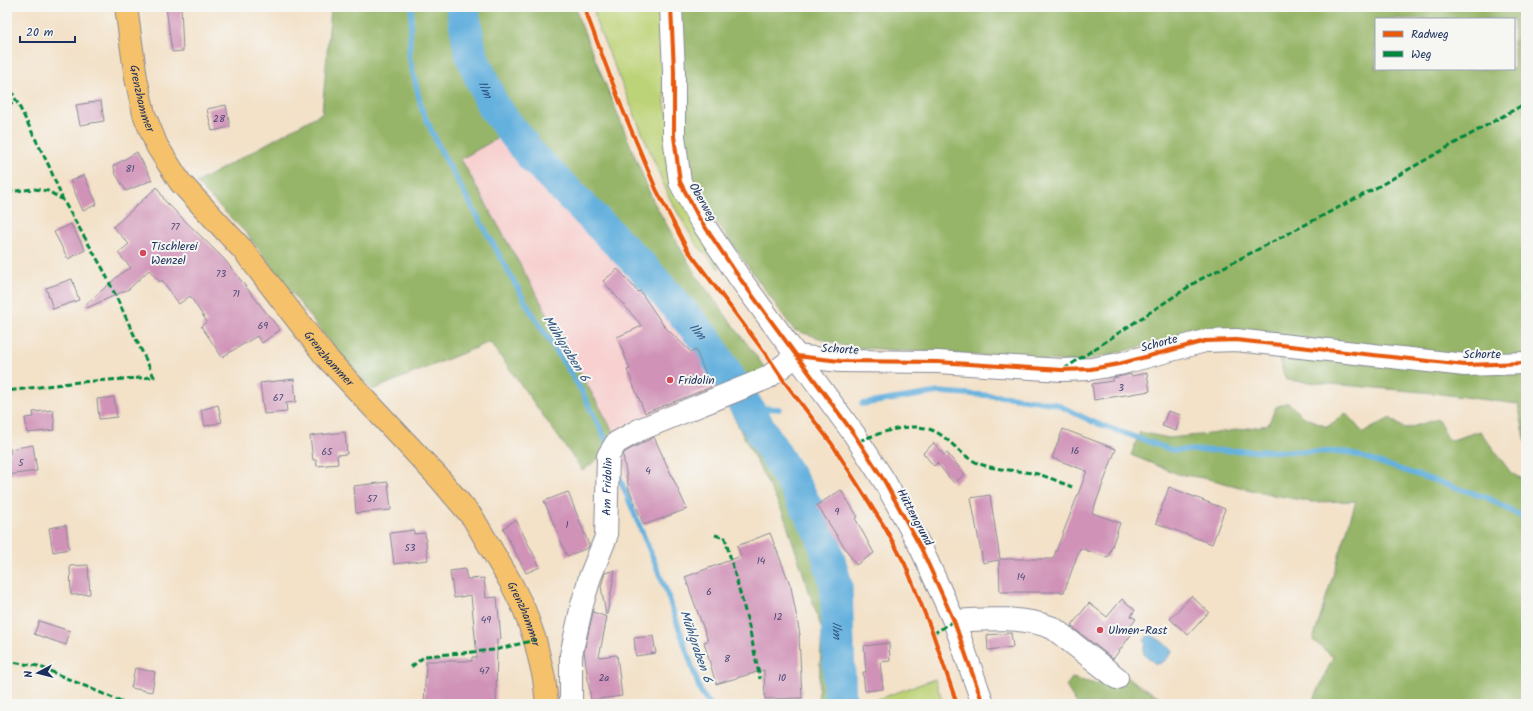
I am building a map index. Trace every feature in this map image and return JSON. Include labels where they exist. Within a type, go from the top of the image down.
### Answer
[{"type":"main road","name":"Grenzhammer","points":[[126,7],[136,78],[144,114],[157,146],[180,182],[244,251],[326,356],[440,478],[473,518],[511,583],[524,609],[535,640],[544,678],[547,704]]},
{"type":"street","name":"Oberweg","points":[[671,7],[674,71],[674,136],[680,182],[699,218],[796,356]]},
{"type":"street","name":"Schorte","points":[[796,356],[840,361],[938,362],[1062,370],[1091,369],[1120,364],[1205,341],[1236,340],[1465,365],[1526,363]]},
{"type":"street","name":"Am Fridolin","points":[[571,704],[571,655],[576,629],[590,577],[606,537],[612,450],[639,430],[767,378],[796,356]]},
{"type":"street","name":"Hüttengrund","points":[[796,356],[854,434],[885,482],[921,548],[954,622],[983,704]]},
{"type":"street","points":[[954,622],[996,618],[1044,624],[1053,628],[1117,678]]},
{"type":"shaded area","points":[[503,135],[638,275],[712,336],[724,388],[614,433],[460,159]]},
{"type":"green space","points":[[331,7],[576,7],[578,17],[653,201],[697,277],[765,368],[724,388],[712,336],[638,275],[503,135],[461,159],[614,433],[600,457],[583,471],[490,342],[372,390],[325,336],[246,233],[196,183],[322,113]]},
{"type":"green space","points":[[594,7],[662,7],[665,106],[719,257],[719,269],[696,244],[669,197],[596,22]]},
{"type":"green space","points":[[678,7],[1526,7],[1526,443],[1518,404],[1433,393],[1286,380],[1270,332],[1201,332],[1079,362],[848,347],[794,330],[683,176]]},
{"type":"green space","points":[[755,395],[831,543],[842,572],[846,651],[846,704],[818,704],[822,630],[783,513],[725,400]]},
{"type":"green space","points":[[1288,402],[1302,416],[1327,427],[1346,413],[1363,433],[1390,418],[1405,429],[1438,419],[1449,441],[1480,431],[1511,473],[1526,481],[1526,704],[1312,704],[1333,657],[1313,640],[1356,501],[1312,502],[1263,493],[1209,479],[1178,474],[1131,455],[1140,432],[1169,438],[1210,434],[1268,425],[1276,407]]},
{"type":"green space","points":[[1111,668],[1171,704],[1077,704],[1066,686],[1072,678],[1096,684]]},
{"type":"green space","points":[[935,679],[943,704],[864,704]]},
{"type":"water","points":[[1149,634],[1172,650],[1168,658],[1161,663],[1156,664],[1143,653],[1146,643],[1144,641]]},
{"type":"building","points":[[166,7],[181,7],[183,51],[172,52]]},
{"type":"building","points":[[101,101],[104,121],[80,125],[76,105]]},
{"type":"building","points":[[226,105],[230,127],[212,131],[207,109]]},
{"type":"building","points":[[137,152],[152,180],[126,191],[114,171],[113,166]]},
{"type":"building","points":[[84,175],[97,204],[83,211],[70,181]]},
{"type":"building","points":[[157,187],[165,201],[224,259],[280,330],[262,343],[257,336],[222,357],[201,326],[207,322],[190,296],[179,304],[162,280],[160,282],[149,270],[129,289],[87,308],[85,305],[124,271],[131,268],[118,253],[129,244],[113,227]]},
{"type":"building","points":[[71,224],[85,250],[68,259],[54,232]]},
{"type":"building","points":[[618,269],[638,292],[640,291],[664,326],[691,352],[696,350],[711,387],[645,413],[627,370],[630,369],[617,337],[642,326],[603,281]]},
{"type":"building","points":[[72,279],[79,300],[53,309],[46,288]]},
{"type":"building","points":[[1147,373],[1150,391],[1094,400],[1092,384],[1113,381],[1113,378],[1131,374],[1131,376]]},
{"type":"building","points":[[294,379],[296,402],[286,403],[287,412],[264,414],[260,383]]},
{"type":"building","points":[[114,397],[117,417],[99,419],[97,399]]},
{"type":"building","points":[[218,405],[222,422],[205,426],[201,410]]},
{"type":"building","points":[[53,410],[55,430],[27,433],[25,418],[34,417],[33,412]]},
{"type":"building","points":[[1168,411],[1181,415],[1176,431],[1162,426]]},
{"type":"building","points":[[1063,429],[1116,449],[1092,513],[1120,523],[1108,558],[1080,548],[1064,592],[1000,592],[999,560],[983,563],[971,498],[990,495],[1000,559],[1053,559],[1087,471],[1052,458]]},
{"type":"building","points":[[345,432],[347,454],[337,455],[338,464],[317,466],[316,460],[313,460],[310,436]]},
{"type":"building","points":[[654,437],[687,509],[644,525],[629,490],[623,455],[625,452]]},
{"type":"building","points":[[934,443],[944,455],[947,453],[965,474],[954,483],[937,463],[934,466],[923,453]]},
{"type":"building","points":[[33,445],[37,471],[7,475],[7,455],[10,454],[10,449]]},
{"type":"building","points":[[388,482],[391,510],[356,513],[354,486]]},
{"type":"building","points":[[1169,487],[1225,509],[1212,544],[1156,523]]},
{"type":"building","points":[[841,490],[858,517],[855,518],[874,553],[856,565],[817,505]]},
{"type":"building","points":[[568,492],[589,545],[588,548],[567,556],[544,501]]},
{"type":"building","points":[[516,520],[540,567],[526,573],[503,528]]},
{"type":"building","points":[[66,525],[69,549],[53,552],[49,528]]},
{"type":"building","points":[[414,530],[414,534],[425,533],[428,560],[394,564],[390,533]]},
{"type":"building","points":[[770,533],[791,587],[800,635],[802,698],[765,699],[764,670],[716,684],[704,642],[708,641],[685,577],[741,556],[737,546]]},
{"type":"building","points":[[88,565],[90,594],[71,595],[70,566]]},
{"type":"building","points":[[465,569],[467,579],[484,578],[486,598],[497,597],[501,639],[497,640],[496,704],[424,704],[426,661],[472,661],[472,657],[477,657],[471,595],[454,598],[450,571]]},
{"type":"building","points":[[615,570],[606,615],[601,586],[605,573]]},
{"type":"building","points":[[1191,596],[1209,612],[1188,635],[1170,619]]},
{"type":"building","name":"Ulmen-Rast","points":[[1122,599],[1135,610],[1131,616],[1136,619],[1127,631],[1131,635],[1113,659],[1071,626],[1089,603],[1107,617]]},
{"type":"building","points":[[593,612],[607,617],[599,657],[617,655],[622,696],[591,700],[584,652]]},
{"type":"building","points":[[39,621],[70,631],[66,645],[34,634]]},
{"type":"building","points":[[1011,633],[1013,647],[988,650],[987,635]]},
{"type":"building","points":[[653,636],[656,653],[636,656],[634,638]]},
{"type":"building","points":[[889,643],[890,661],[880,662],[883,689],[865,691],[863,672],[866,672],[864,646]]},
{"type":"building","points":[[135,668],[155,672],[152,692],[131,688]]},
{"type":"waterway","name":"Mühlgraben 6","points":[[412,7],[409,56],[422,110],[442,153],[530,310],[580,388],[609,446]]},
{"type":"waterway","name":"Ilm","points":[[462,7],[471,54],[493,106],[531,155],[644,269],[706,340],[800,495],[822,536],[836,585],[840,704]]},
{"type":"waterway","name":"Schorte","points":[[862,404],[939,392],[1011,397],[1056,404],[1093,422],[1172,450],[1347,452],[1488,498],[1526,519]]},
{"type":"waterway","name":"Schorte","points":[[745,407],[779,409]]},
{"type":"waterway","name":"Mühlgraben 6","points":[[616,469],[666,590],[701,693],[710,704]]},
{"type":"marked path","points":[[7,82],[49,166],[63,200],[103,269],[154,377],[79,382],[7,391]]},
{"type":"marked path","points":[[7,104],[17,103]]},
{"type":"marked path","points":[[1064,369],[1199,280],[1374,189],[1526,103]]},
{"type":"marked path","points":[[7,192],[34,189],[48,191],[63,200]]},
{"type":"marked path","points":[[859,441],[900,428],[911,427],[932,430],[941,435],[971,460],[977,463],[997,468],[1041,475],[1072,487]]},
{"type":"marked path","points":[[715,535],[725,538],[748,622],[760,679]]},
{"type":"marked path","points":[[933,634],[954,621]]},
{"type":"marked path","points":[[7,631],[11,662]]},
{"type":"marked path","points":[[411,667],[425,656],[495,650],[535,640]]},
{"type":"marked path","points":[[7,665],[11,662],[38,666],[127,704]]},
{"type":"cycle path","points":[[584,7],[622,108],[656,189],[687,249],[832,444],[884,526],[905,564],[933,634],[957,704]]},
{"type":"cycle path","points":[[671,7],[674,71],[674,136],[680,182],[699,218],[741,280],[854,434],[885,482],[921,548],[954,621],[983,704]]},
{"type":"cycle path","points":[[796,356],[840,361],[938,362],[1062,370],[1091,369],[1119,364],[1205,341],[1236,340],[1465,365],[1526,363]]},
{"type":"place","name":"Tischlerei Wenzel","points":[[143,253]]},
{"type":"place","name":"Fridolin","points":[[670,380]]},
{"type":"place","name":"Ulmen-Rast","points":[[1100,630]]}]
